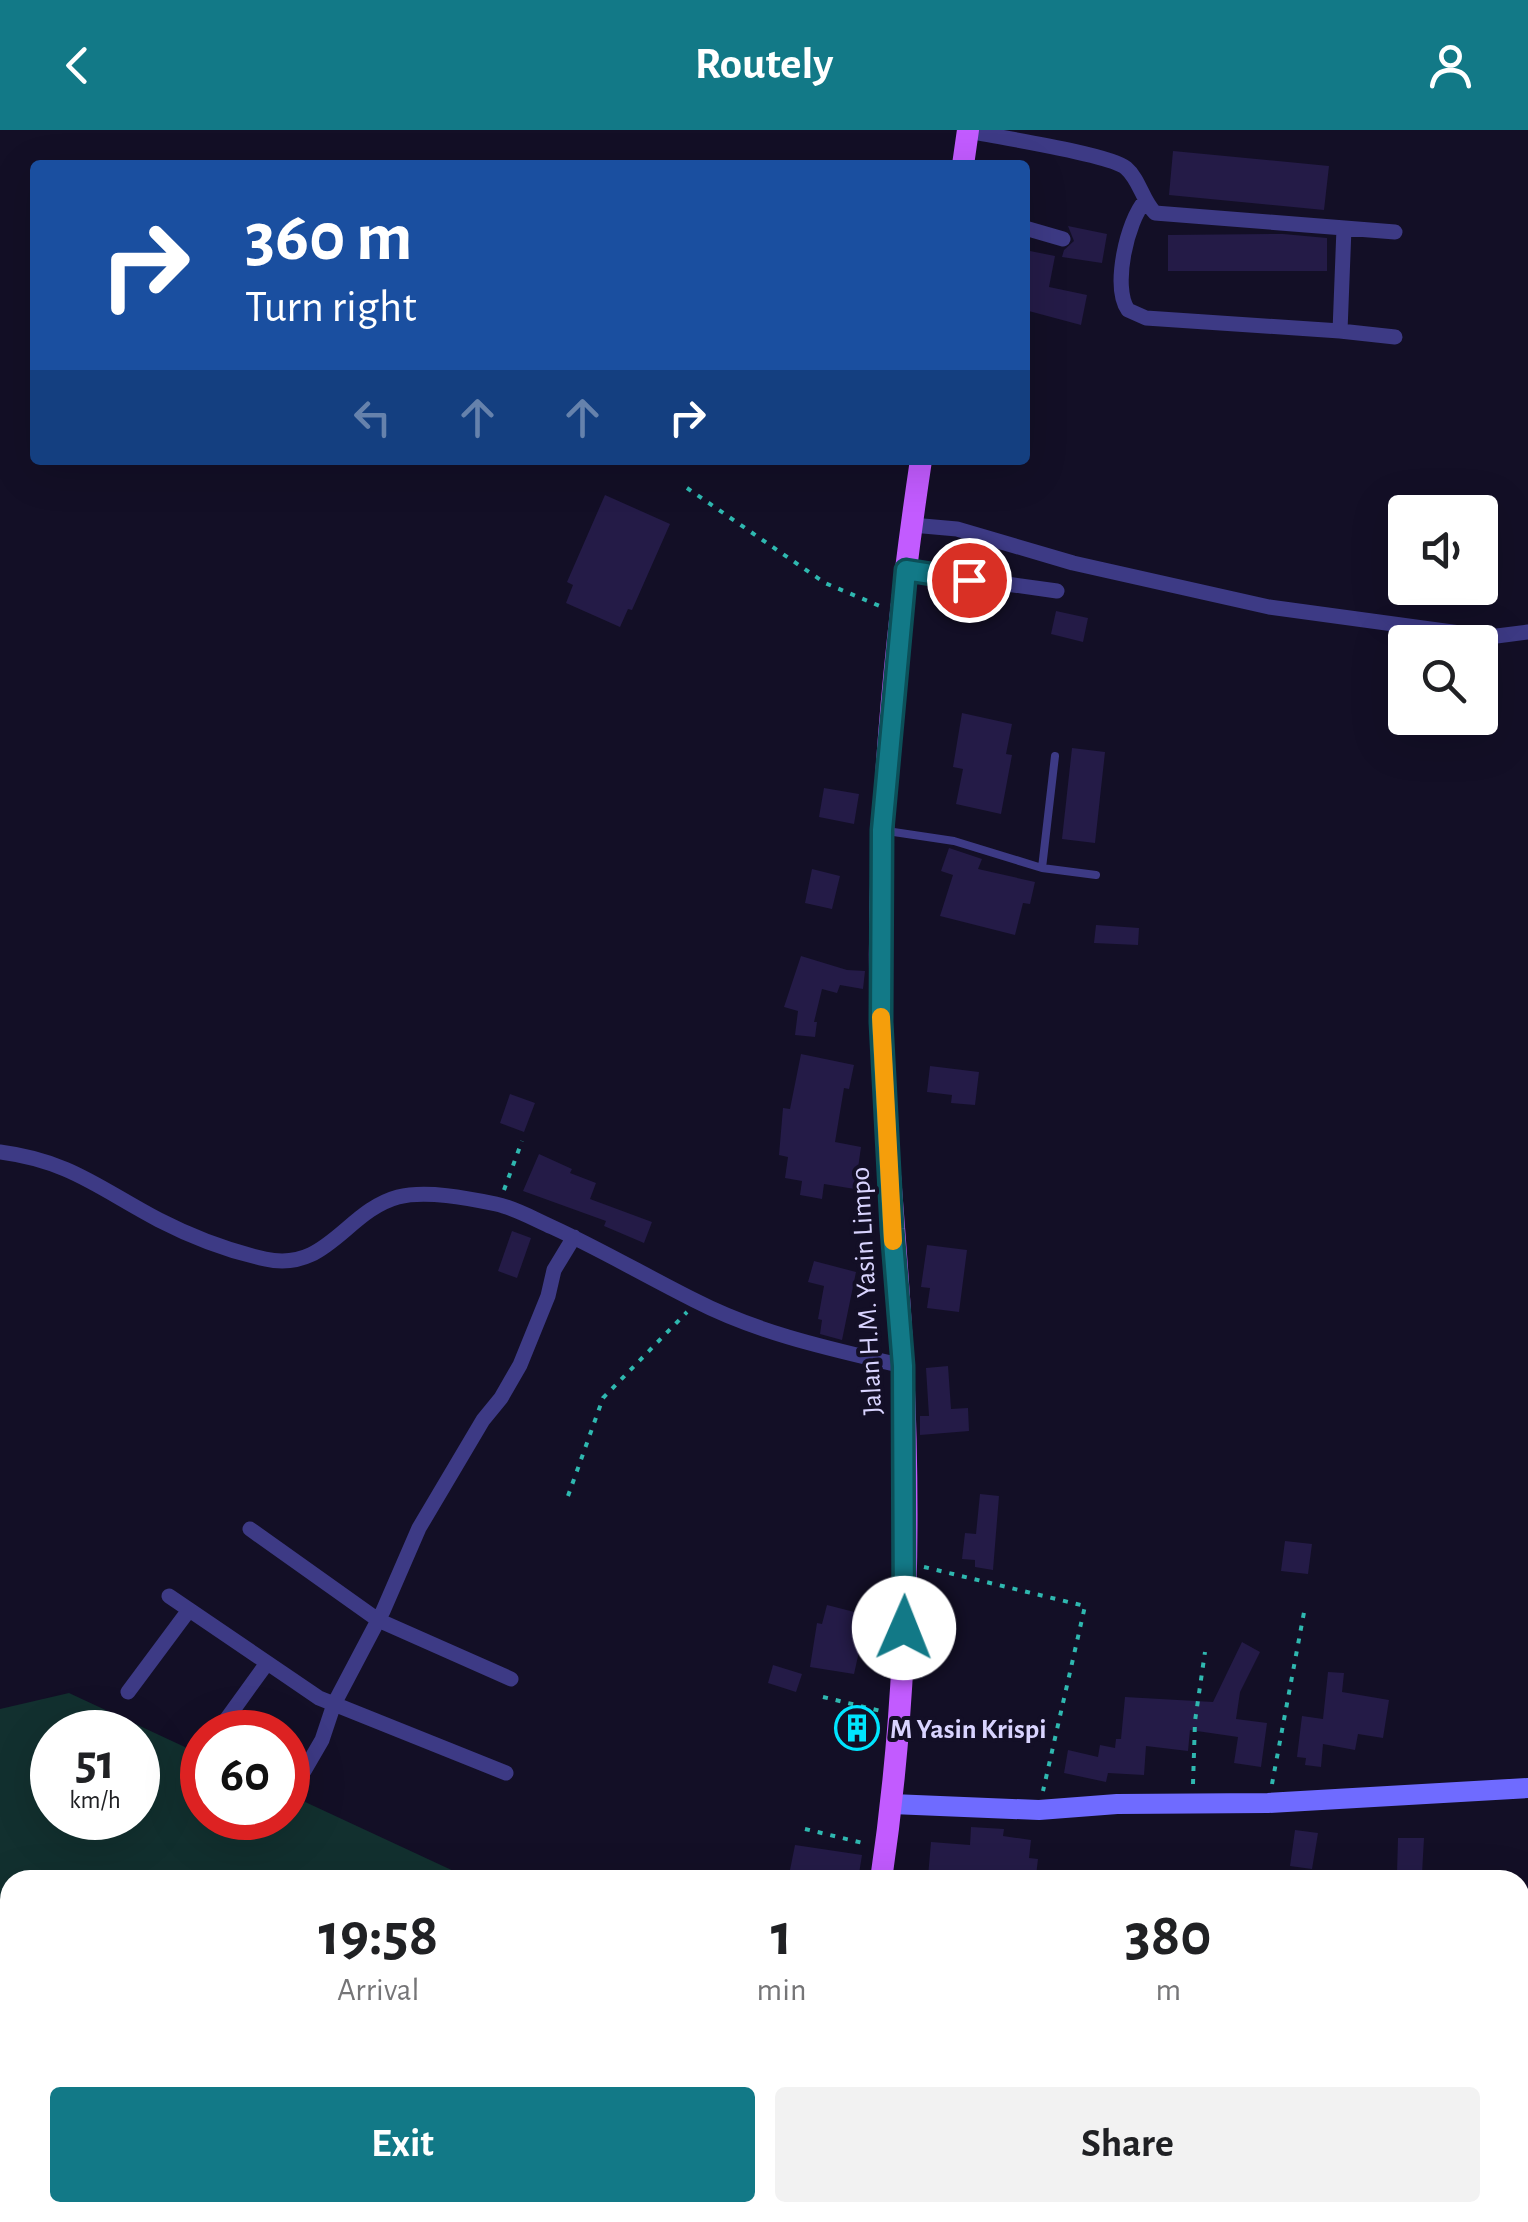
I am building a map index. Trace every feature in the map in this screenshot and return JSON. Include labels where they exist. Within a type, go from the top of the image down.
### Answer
[{"type":"main road","points":[[964,160],[968,131]]},
{"type":"main road","name":"Jalan H.M. Yasin Limpo","points":[[883,1870],[900,1716],[905,1562],[903,1366],[890,1210],[881,1022],[882,830],[900,615],[920,465]]},
{"type":"street","points":[[968,131],[1122,164],[1155,214],[1395,232]]},
{"type":"street","points":[[1145,201],[1134,216],[1127,244],[1121,290],[1128,310],[1146,318],[1394,337]]},
{"type":"street","points":[[1340,332],[1344,228]]},
{"type":"street","points":[[1030,229],[1063,239]]},
{"type":"street","points":[[912,525],[956,528],[1073,562],[1269,607],[1489,637],[1528,632]]},
{"type":"street","points":[[906,570],[1057,592]]},
{"type":"street","points":[[0,1152],[62,1165],[176,1228],[223,1248],[282,1262],[318,1253],[370,1212],[396,1198],[415,1195],[499,1204],[751,1326],[806,1344],[903,1366]]},
{"type":"street","points":[[310,1761],[419,1528],[520,1365],[548,1296],[554,1270],[574,1237]]},
{"type":"street","points":[[250,1529],[378,1620],[511,1679]]},
{"type":"street","points":[[169,1596],[318,1698],[506,1773]]},
{"type":"street","points":[[128,1692],[189,1610]]},
{"type":"street","points":[[233,1710],[267,1663]]},
{"type":"street","points":[[892,1804],[1039,1810],[1268,1803],[1528,1788]]},
{"type":"lane","points":[[1042,868],[1055,756]]},
{"type":"lane","points":[[882,830],[954,842],[1042,868],[1096,875]]},
{"type":"path","points":[[687,488],[824,583],[900,615]]},
{"type":"path","points":[[499,1204],[522,1141]]},
{"type":"path","points":[[568,1496],[603,1398],[696,1301]]},
{"type":"path","points":[[905,1562],[1085,1606],[1039,1810]]},
{"type":"path","points":[[1268,1803],[1305,1608]]},
{"type":"path","points":[[1192,1803],[1195,1721],[1205,1652]]},
{"type":"path","points":[[823,1697],[900,1716]]},
{"type":"path","points":[[804,1830],[886,1848]]},
{"type":"path","points":[[1053,2222],[1071,2222]]},
{"type":"green space","points":[[69,1693],[105,1710],[30,1710],[30,1840],[160,1840],[160,1735],[180,1745],[180,1840],[310,1840],[310,1804],[451,1870],[0,1870],[0,1709]]},
{"type":"building","points":[[1173,151],[1329,166],[1324,210],[1169,195]]},
{"type":"building","points":[[1068,226],[1107,234],[1102,263],[1062,257],[1074,241]]},
{"type":"building","points":[[1283,234],[1327,238],[1327,271],[1168,271],[1168,235]]},
{"type":"building","points":[[1030,251],[1055,256],[1049,287],[1087,295],[1081,325],[1030,311]]},
{"type":"building","points":[[605,495],[670,524],[632,610],[628,609],[620,627],[566,603],[573,585],[567,582]]},
{"type":"building","points":[[1056,611],[1088,618],[1083,642],[1051,634]]},
{"type":"building","points":[[962,713],[1012,724],[1006,754],[1012,755],[1001,814],[956,804],[963,769],[953,767]]},
{"type":"building","points":[[1072,748],[1105,752],[1095,843],[1062,839]]},
{"type":"building","points":[[824,788],[859,794],[854,824],[819,817]]},
{"type":"building","points":[[949,848],[982,859],[978,869],[1035,882],[1030,904],[1023,903],[1015,935],[940,916],[953,875],[941,871]]},
{"type":"building","points":[[812,869],[840,876],[832,909],[805,903]]},
{"type":"building","points":[[1096,925],[1139,928],[1138,945],[1094,943]]},
{"type":"building","points":[[801,956],[847,970],[865,971],[863,989],[840,985],[837,993],[822,989],[814,1022],[815,1037],[795,1035],[798,1011],[784,1007]]},
{"type":"building","points":[[801,1054],[854,1065],[849,1089],[844,1088],[835,1142],[861,1147],[855,1189],[824,1184],[822,1199],[800,1195],[802,1181],[785,1178],[788,1157],[779,1155],[783,1108],[790,1109]]},
{"type":"building","points":[[930,1066],[979,1072],[975,1105],[951,1103],[952,1095],[927,1092]]},
{"type":"building","points":[[510,1094],[535,1103],[524,1132],[500,1123]]},
{"type":"building","points":[[539,1154],[596,1183],[590,1199],[652,1222],[644,1243],[604,1226],[606,1221],[523,1191]]},
{"type":"building","points":[[512,1231],[531,1238],[517,1278],[498,1271]]},
{"type":"building","points":[[927,1245],[967,1250],[959,1312],[927,1308],[930,1288],[921,1287]]},
{"type":"building","points":[[814,1261],[856,1272],[842,1340],[820,1334],[822,1320],[818,1319],[824,1286],[808,1282]]},
{"type":"building","points":[[948,1366],[951,1409],[968,1408],[969,1431],[920,1435],[920,1416],[929,1416],[926,1368]]},
{"type":"building","points":[[980,1494],[999,1496],[993,1570],[975,1567],[975,1560],[962,1559],[965,1533],[976,1534]]},
{"type":"building","points":[[1285,1541],[1312,1544],[1308,1574],[1281,1571]]},
{"type":"building","points":[[827,1605],[874,1617],[866,1648],[860,1647],[854,1674],[810,1667],[817,1623],[822,1624]]},
{"type":"building","points":[[1242,1642],[1260,1652],[1240,1692],[1236,1719],[1267,1723],[1261,1767],[1234,1763],[1238,1737],[1190,1730],[1188,1751],[1146,1746],[1144,1775],[1108,1773],[1106,1782],[1064,1773],[1068,1750],[1098,1757],[1100,1745],[1115,1748],[1116,1739],[1121,1739],[1125,1697],[1213,1702]]},
{"type":"building","points":[[773,1665],[802,1674],[796,1692],[768,1683]]},
{"type":"building","points":[[1328,1672],[1344,1673],[1342,1692],[1389,1700],[1383,1738],[1358,1734],[1355,1750],[1323,1744],[1321,1767],[1305,1765],[1306,1758],[1297,1757],[1302,1716],[1323,1719]]},
{"type":"building","points":[[971,1827],[1004,1829],[1003,1836],[1031,1840],[1029,1858],[1038,1859],[1037,1870],[929,1870],[931,1842],[970,1845]]},
{"type":"building","points":[[1295,1830],[1318,1833],[1312,1869],[1290,1866]]},
{"type":"building","points":[[1398,1838],[1424,1838],[1422,1870],[1397,1870]]},
{"type":"building","points":[[795,1845],[862,1855],[860,1870],[790,1870]]},
{"type":"slow traffic","points":[[881,1017],[893,1241]]},
{"type":"place","name":"M Yasin Krispi","points":[[857,1728]]},
{"type":"route","points":[[904,1628],[903,1366],[881,1022],[882,830],[906,570],[969,580]]}]
